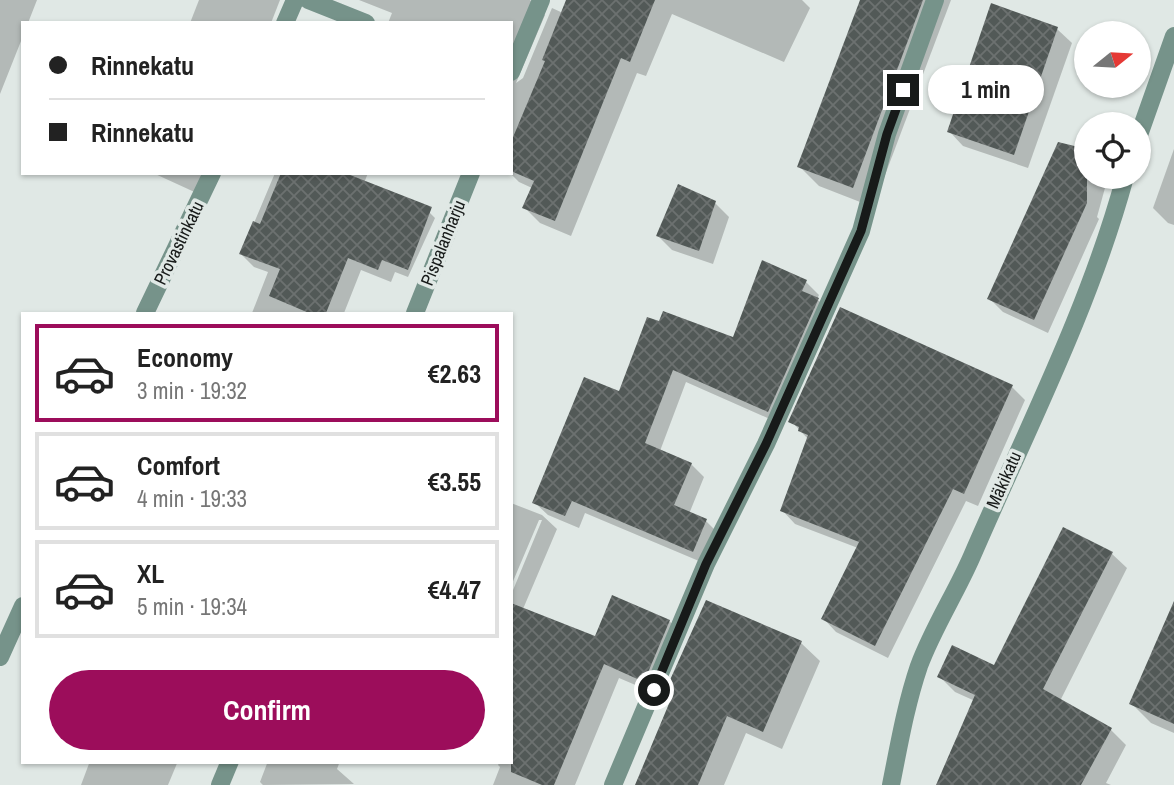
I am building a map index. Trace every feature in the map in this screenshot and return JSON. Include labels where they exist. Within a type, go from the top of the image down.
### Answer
[{"type":"street","points":[[286,21],[295,0]]},
{"type":"street","points":[[308,0],[361,21]]},
{"type":"street","points":[[513,67],[541,0]]},
{"type":"street","points":[[613,785],[706,564],[766,444],[861,231],[887,134],[935,0]]},
{"type":"street","points":[[1147,112],[1174,36]]},
{"type":"street","name":"Provastinkatu","points":[[145,312],[211,175]]},
{"type":"street","name":"Pispalanharju","points":[[415,312],[470,175]]},
{"type":"street","name":"Mäkikatu","points":[[891,785],[900,737],[919,665],[970,559],[1071,332],[1109,233],[1122,189]]},
{"type":"street","points":[[0,657],[21,610]]},
{"type":"street","points":[[220,785],[229,764]]},
{"type":"building","points":[[566,0],[655,0],[630,62],[621,58],[555,221],[522,208],[534,181],[513,172],[513,137],[545,61],[542,60]]},
{"type":"building","points":[[860,0],[923,0],[853,188],[797,167]]},
{"type":"building","points":[[991,3],[1058,27],[1014,155],[947,132]]},
{"type":"building","points":[[1058,142],[1074,146],[1074,189],[1087,189],[1087,203],[1034,320],[987,299]]},
{"type":"building","points":[[280,175],[350,175],[432,207],[408,270],[382,260],[378,270],[348,258],[326,312],[307,312],[269,296],[280,269],[239,254],[253,221],[260,224]]},
{"type":"building","points":[[678,184],[716,201],[699,251],[656,236]]},
{"type":"building","points":[[762,260],[807,280],[802,291],[819,298],[768,412],[673,370],[645,443],[692,463],[674,505],[707,519],[693,552],[572,501],[565,516],[532,503],[584,377],[619,391],[647,317],[659,321],[663,311],[733,337]]},
{"type":"building","points":[[840,307],[1013,385],[964,494],[953,489],[875,646],[821,619],[859,542],[780,511],[808,435],[788,422]]},
{"type":"building","points":[[1063,527],[1113,552],[1043,689],[1112,728],[1081,785],[936,785],[975,695],[937,677],[952,645],[994,665]]},
{"type":"building","points":[[612,595],[670,620],[644,682],[604,664],[554,785],[542,785],[511,772],[513,604],[595,636]]},
{"type":"building","points":[[706,600],[802,641],[763,732],[727,716],[698,785],[635,785],[673,694],[665,691]]},
{"type":"building","points":[[1174,601],[1174,724],[1129,704]]},
{"type":"route","points":[[654,690],[706,564],[766,444],[861,231],[887,134],[903,90]]}]
